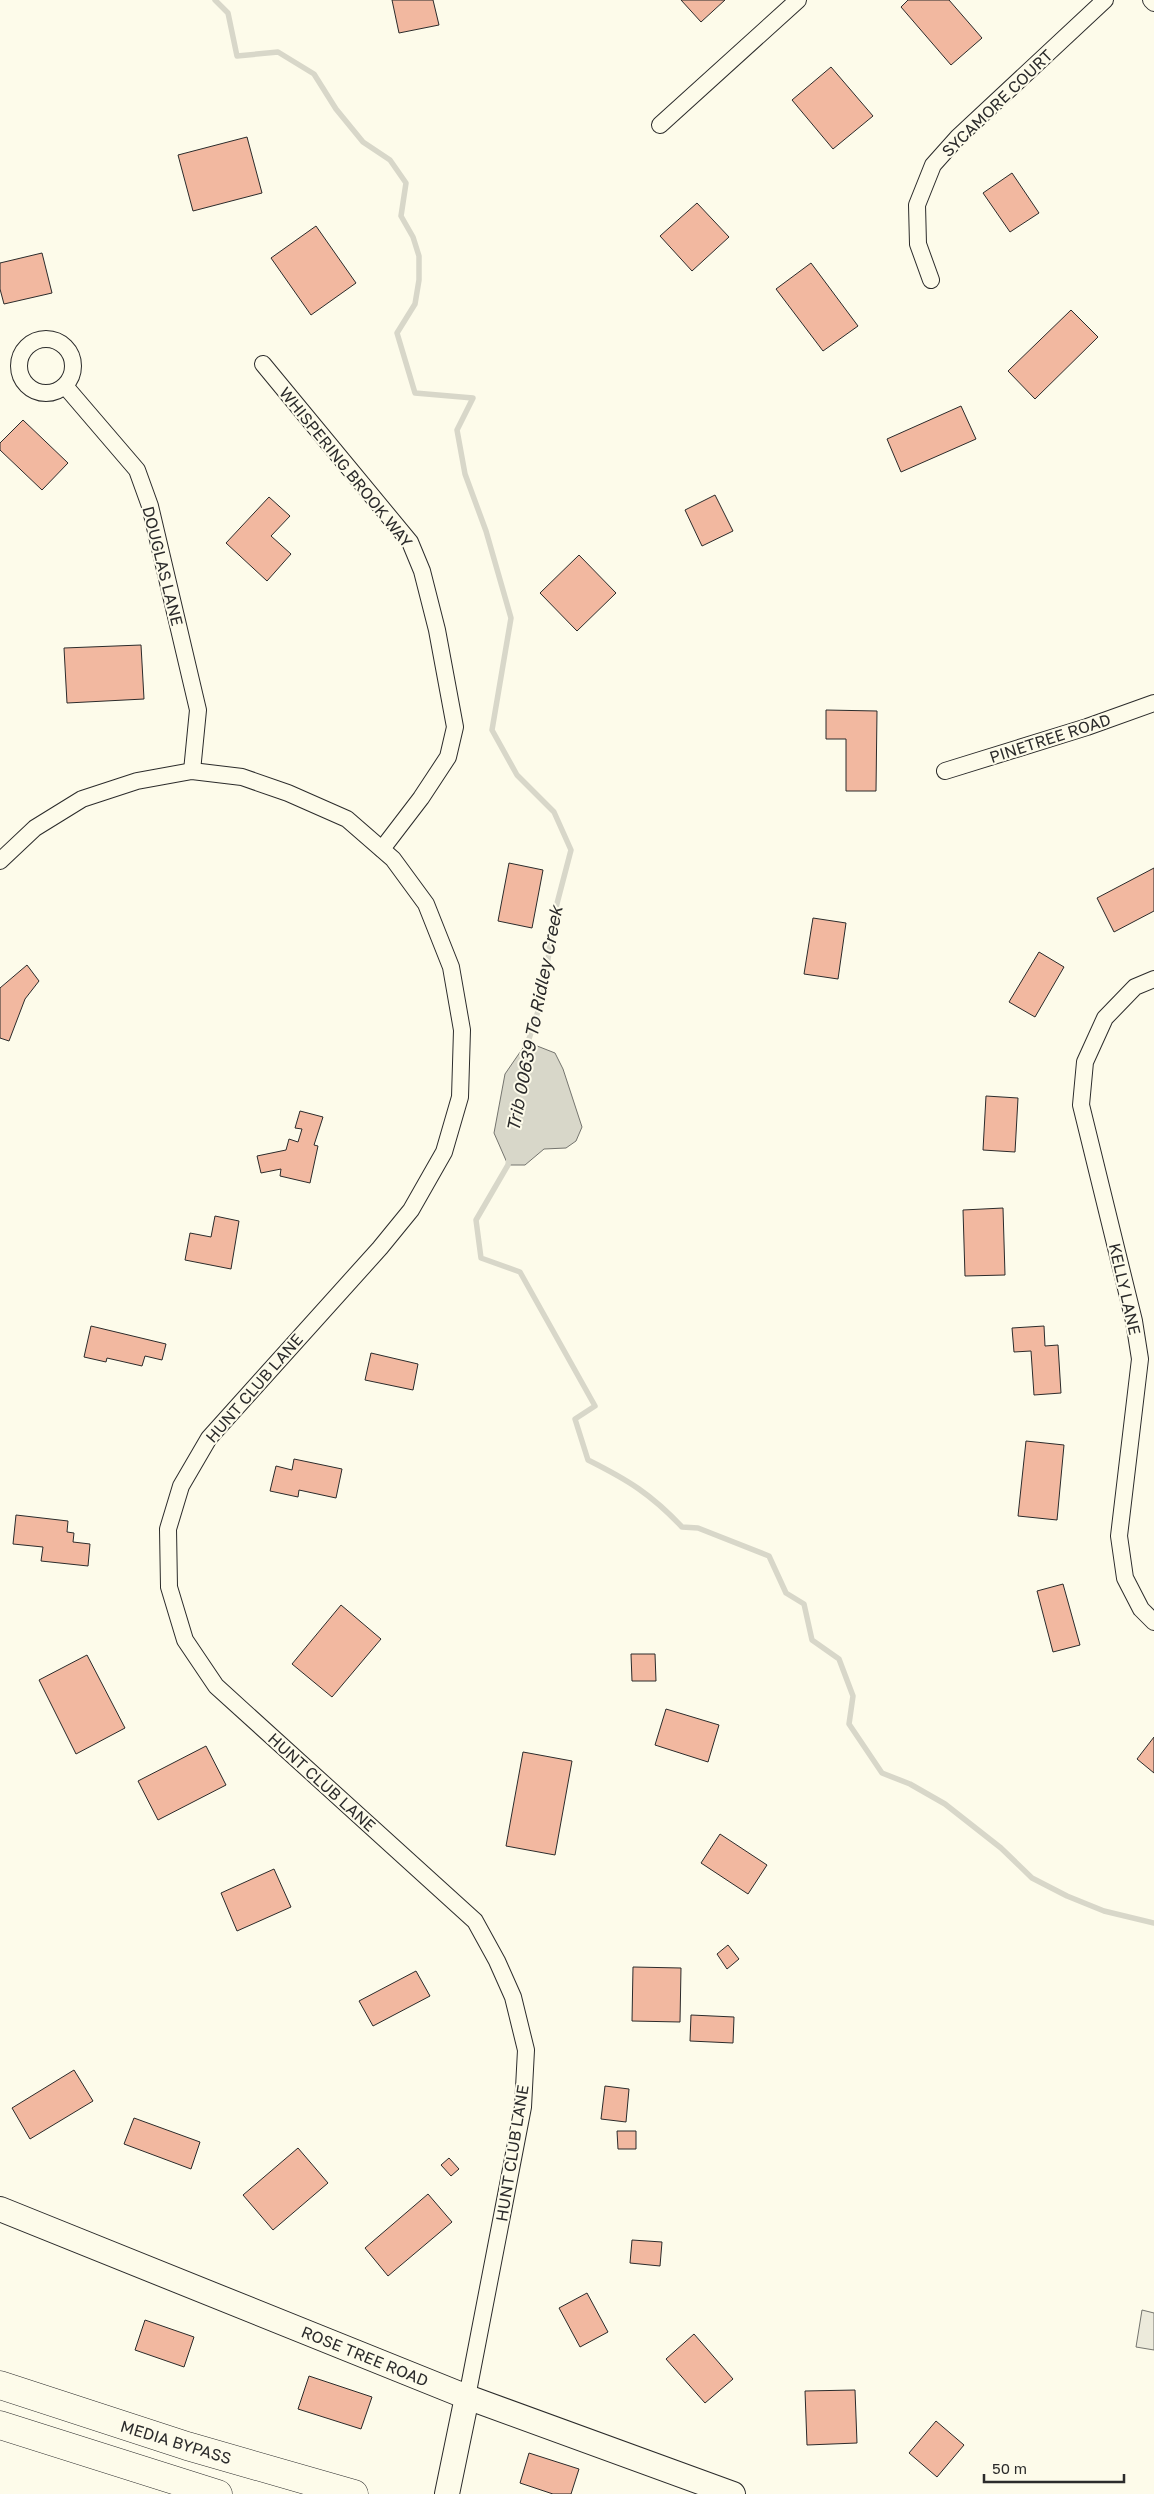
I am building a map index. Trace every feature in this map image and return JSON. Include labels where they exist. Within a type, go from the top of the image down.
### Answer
[{"type":"highway","name":"MEDIA BYPASS","points":[[0,2385],[187,2446],[354,2494]]},
{"type":"highway","points":[[0,2425],[218,2494]]},
{"type":"street","points":[[660,125],[798,0]]},
{"type":"street","name":"SYCAMORE COURT","points":[[931,280],[918,244],[917,205],[933,165],[958,137],[1105,0]]},
{"type":"street","points":[[1150,0],[1154,3]]},
{"type":"street","name":"WHISPERING BROOK WAY","points":[[263,364],[410,542],[422,571],[437,630],[455,727],[448,757],[421,798],[382,849]]},
{"type":"street","name":"DOUGLAS LANE","points":[[65,386],[136,470],[150,506],[198,710],[192,771]]},
{"type":"street","name":"PINETREE ROAD","points":[[945,771],[1087,727],[1154,703]]},
{"type":"street","name":"HUNT CLUB LANE","points":[[0,861],[35,828],[82,799],[137,781],[192,771],[242,776],[288,792],[347,819],[393,858],[426,904],[451,967],[462,1030],[460,1097],[444,1152],[411,1210],[380,1248],[208,1438],[182,1486],[168,1529],[168,1587],[185,1640],[216,1686],[475,1921],[497,1961],[513,1997],[526,2050],[522,2107],[467,2397]]},
{"type":"street","name":"KELLY LANE","points":[[1154,978],[1135,987],[1105,1018],[1085,1062],[1081,1105],[1134,1321],[1140,1359],[1120,1536],[1125,1578],[1142,1609],[1154,1622]]},
{"type":"street","name":"ROSE TREE ROAD","points":[[0,2209],[467,2397],[733,2494]]},
{"type":"street","points":[[449,2483],[467,2397]]},
{"type":"shaded area","points":[[527,1042],[555,1053],[563,1069],[582,1127],[576,1141],[566,1148],[544,1149],[525,1165],[508,1165],[494,1133],[505,1074]]},
{"type":"shaded area","points":[[1142,2310],[1154,2313],[1154,2350],[1136,2347]]},
{"type":"building","points":[[392,0],[433,0],[439,25],[399,33]]},
{"type":"building","points":[[681,0],[725,0],[701,22]]},
{"type":"building","points":[[908,0],[949,0],[982,38],[951,65],[901,7]]},
{"type":"building","points":[[831,67],[873,116],[833,149],[792,100]]},
{"type":"building","points":[[247,137],[262,193],[193,211],[178,155]]},
{"type":"building","points":[[1012,173],[1039,213],[1010,232],[983,193]]},
{"type":"building","points":[[697,203],[729,237],[692,271],[660,236]]},
{"type":"building","points":[[316,226],[356,283],[311,315],[271,258]]},
{"type":"building","points":[[42,253],[52,293],[4,304],[0,289],[0,263]]},
{"type":"building","points":[[811,263],[858,326],[823,351],[776,289]]},
{"type":"building","points":[[1071,310],[1098,337],[1035,399],[1008,371]]},
{"type":"building","points":[[961,406],[976,439],[901,472],[887,439]]},
{"type":"building","points":[[23,420],[68,463],[42,490],[0,450],[0,443]]},
{"type":"building","points":[[715,495],[733,531],[702,546],[685,510]]},
{"type":"building","points":[[269,497],[290,516],[271,536],[291,554],[267,581],[226,543]]},
{"type":"building","points":[[579,555],[616,593],[577,631],[540,593]]},
{"type":"building","points":[[141,645],[144,699],[67,703],[64,648]]},
{"type":"building","points":[[826,710],[877,711],[876,791],[846,791],[846,739],[826,739]]},
{"type":"building","points":[[509,863],[543,870],[532,928],[498,921]]},
{"type":"building","points":[[1154,868],[1154,911],[1114,932],[1097,898]]},
{"type":"building","points":[[813,918],[846,923],[838,979],[804,974]]},
{"type":"building","points":[[1039,952],[1064,967],[1035,1017],[1009,1002]]},
{"type":"building","points":[[27,965],[39,981],[25,999],[9,1041],[0,1038],[0,988]]},
{"type":"building","points":[[986,1096],[1018,1098],[1015,1152],[983,1150]]},
{"type":"building","points":[[300,1111],[323,1117],[314,1145],[318,1146],[310,1183],[280,1176],[281,1169],[261,1173],[257,1156],[286,1150],[289,1139],[298,1142],[302,1129],[295,1128]]},
{"type":"building","points":[[1003,1208],[1005,1275],[965,1276],[963,1210]]},
{"type":"building","points":[[215,1216],[239,1221],[231,1269],[185,1260],[190,1233],[211,1237]]},
{"type":"building","points":[[91,1326],[166,1344],[162,1360],[145,1356],[142,1366],[107,1358],[106,1362],[84,1357]]},
{"type":"building","points":[[1044,1326],[1045,1346],[1058,1345],[1061,1393],[1034,1395],[1031,1351],[1014,1352],[1012,1328]]},
{"type":"building","points":[[371,1353],[418,1364],[413,1390],[365,1380]]},
{"type":"building","points":[[1026,1441],[1064,1445],[1057,1520],[1018,1516]]},
{"type":"building","points":[[294,1459],[342,1469],[336,1498],[299,1490],[298,1497],[270,1491],[276,1466],[292,1470]]},
{"type":"building","points":[[16,1515],[68,1521],[67,1532],[74,1533],[73,1542],[90,1544],[88,1566],[41,1561],[43,1547],[13,1544]]},
{"type":"building","points":[[1063,1584],[1080,1645],[1053,1652],[1037,1591]]},
{"type":"building","points":[[341,1605],[381,1639],[332,1697],[292,1664]]},
{"type":"building","points":[[631,1654],[655,1654],[656,1681],[632,1681]]},
{"type":"building","points":[[87,1655],[125,1728],[76,1754],[39,1680]]},
{"type":"building","points":[[666,1709],[719,1725],[708,1762],[655,1745]]},
{"type":"building","points":[[1154,1737],[1154,1773],[1137,1759]]},
{"type":"building","points":[[206,1746],[226,1785],[158,1820],[138,1781]]},
{"type":"building","points":[[523,1752],[572,1761],[555,1855],[506,1846]]},
{"type":"building","points":[[720,1834],[767,1865],[748,1894],[701,1863]]},
{"type":"building","points":[[274,1869],[291,1907],[237,1931],[221,1893]]},
{"type":"building","points":[[728,1945],[739,1959],[727,1969],[717,1954]]},
{"type":"building","points":[[633,1967],[681,1968],[680,2022],[632,2021]]},
{"type":"building","points":[[416,1971],[430,1996],[373,2026],[359,2001]]},
{"type":"building","points":[[691,2015],[734,2017],[733,2043],[690,2041]]},
{"type":"building","points":[[74,2070],[93,2101],[30,2139],[12,2108]]},
{"type":"building","points":[[605,2086],[629,2089],[626,2122],[601,2119]]},
{"type":"building","points":[[134,2118],[200,2142],[191,2169],[124,2144]]},
{"type":"building","points":[[617,2131],[636,2131],[636,2149],[618,2149]]},
{"type":"building","points":[[298,2148],[328,2183],[273,2230],[243,2195]]},
{"type":"building","points":[[449,2158],[459,2169],[451,2176],[441,2165]]},
{"type":"building","points":[[428,2194],[452,2222],[388,2276],[365,2248]]},
{"type":"building","points":[[632,2240],[662,2242],[660,2266],[630,2263]]},
{"type":"building","points":[[587,2293],[608,2332],[580,2347],[559,2308]]},
{"type":"building","points":[[145,2320],[194,2337],[184,2367],[135,2350]]},
{"type":"building","points":[[694,2334],[733,2379],[705,2403],[666,2359]]},
{"type":"building","points":[[309,2376],[372,2397],[361,2429],[298,2409]]},
{"type":"building","points":[[855,2390],[857,2443],[807,2445],[805,2391]]},
{"type":"building","points":[[936,2421],[964,2445],[937,2477],[909,2453]]},
{"type":"building","points":[[529,2453],[579,2469],[571,2494],[553,2494],[520,2483]]},
{"type":"waterway","name":"Trib 00639 To Ridley Creek","points":[[215,0],[228,13],[237,56],[278,52],[314,74],[336,109],[363,142],[390,160],[406,183],[401,216],[413,237],[419,256],[419,280],[415,304],[397,333],[415,393],[473,398],[457,430],[465,474],[486,531],[511,618],[492,730],[517,775],[554,812],[571,850],[554,915],[543,996],[526,1048]]},
{"type":"waterway","name":"Trib 00639 To Ridley Creek","points":[[509,1158],[508,1165],[476,1220],[481,1258],[520,1272],[595,1406],[575,1419],[588,1460],[638,1489],[660,1505],[682,1527],[698,1528],[769,1556],[786,1593],[804,1604],[812,1640],[839,1659],[853,1696],[849,1724],[882,1773],[910,1784],[945,1804],[1001,1848],[1032,1878],[1067,1896],[1104,1911],[1154,1923]]}]
